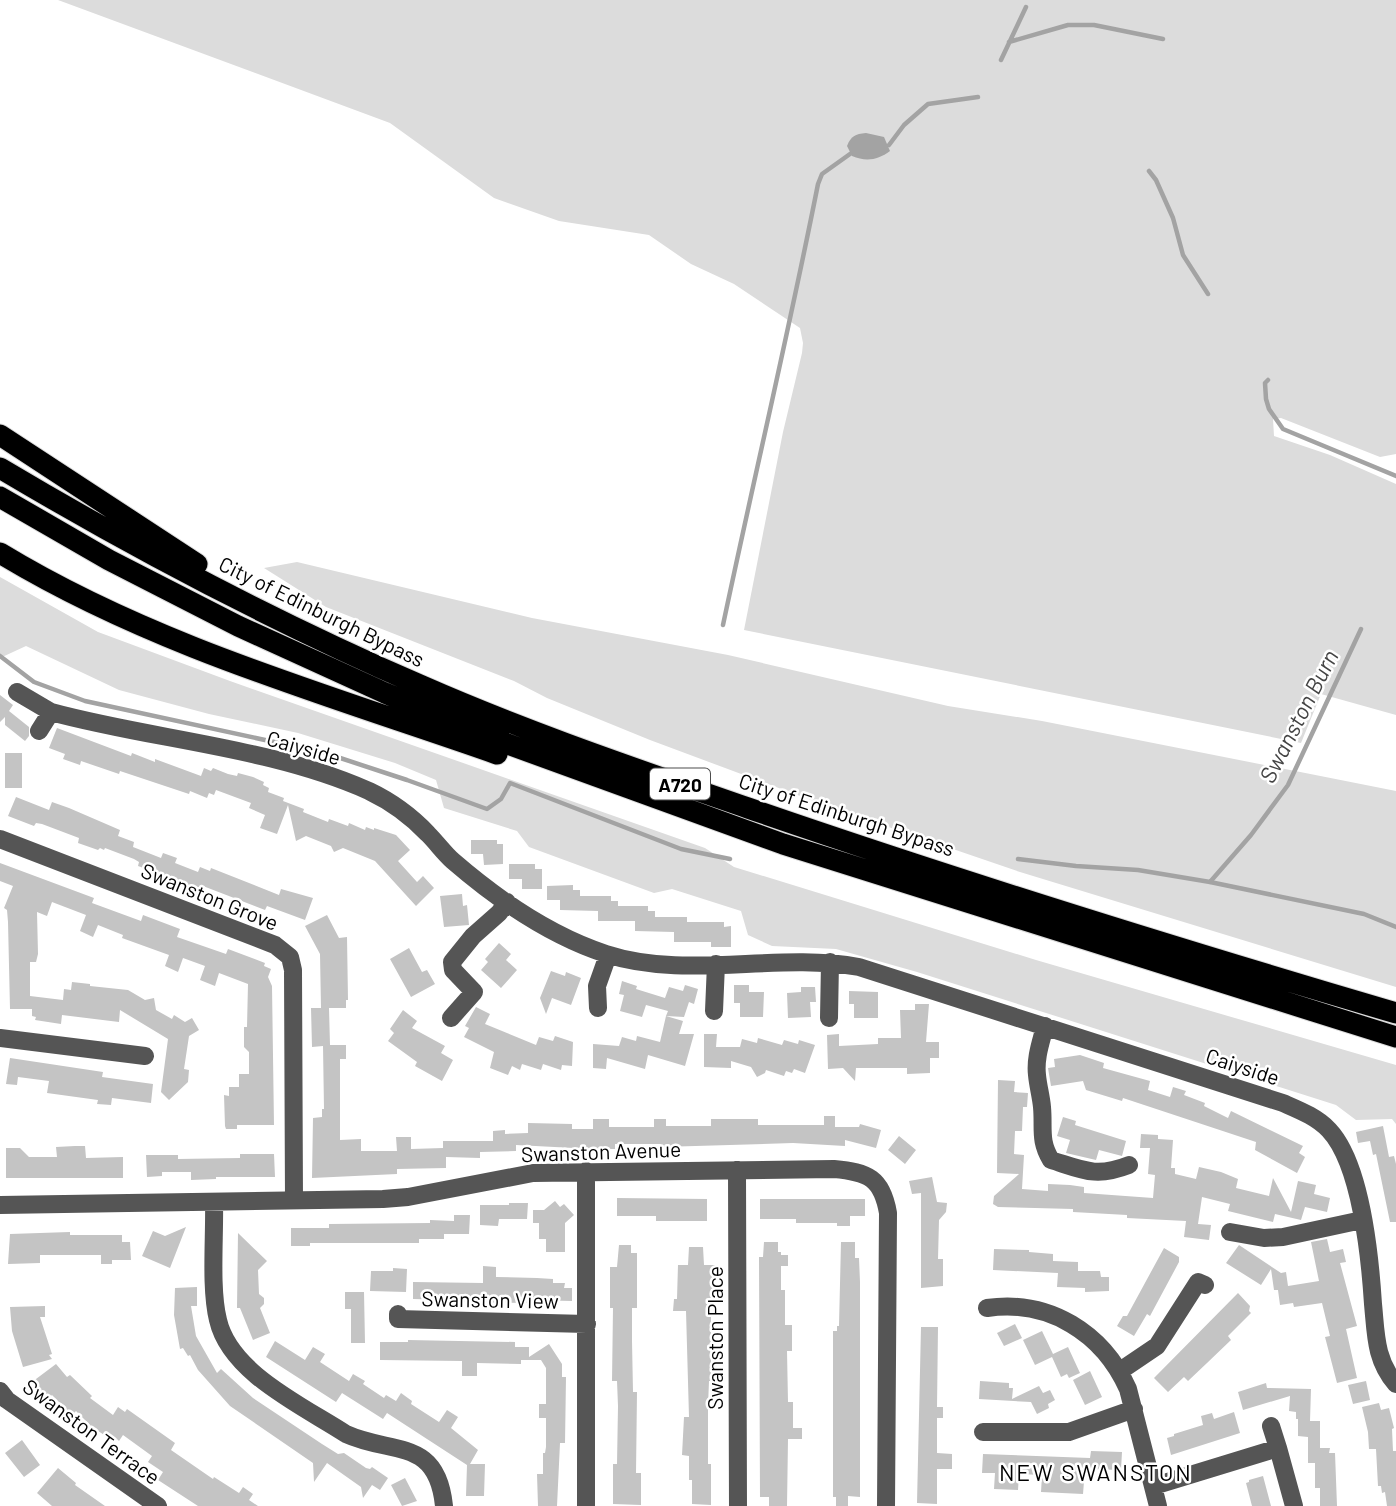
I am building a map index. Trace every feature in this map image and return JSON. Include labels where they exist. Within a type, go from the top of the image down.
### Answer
[{"type":"highway","points":[[0,435],[184,557],[238,587],[328,632],[621,764]]},
{"type":"highway","name":"City of Edinburgh Bypass","points":[[0,468],[150,554],[242,602],[343,651],[489,714],[621,764],[938,871],[1396,1013]]},
{"type":"highway","name":"A720","points":[[0,496],[121,566],[238,626],[385,693],[505,743],[783,844],[1396,1037]]},
{"type":"highway","points":[[0,553],[44,579],[157,633],[625,799],[783,844]]},
{"type":"street","name":"Caiyside","points":[[17,692],[51,712],[305,768],[370,791],[401,810],[452,860],[507,902],[577,943],[608,955],[668,964],[830,962],[859,967],[1283,1103],[1309,1115],[1328,1129],[1343,1150],[1352,1174],[1370,1261],[1374,1333],[1378,1353],[1387,1373],[1396,1384]]},
{"type":"street","points":[[39,731],[51,712]]},
{"type":"street","name":"Swanston Grove","points":[[0,839],[275,946],[290,957],[293,970],[295,1200]]},
{"type":"street","points":[[451,1017],[474,992],[453,970],[452,962],[507,902]]},
{"type":"street","points":[[598,1008],[597,986],[608,955]]},
{"type":"street","points":[[829,1018],[830,962]]},
{"type":"street","points":[[714,1011],[716,964]]},
{"type":"street","points":[[1045,1026],[1036,1072],[1042,1108],[1042,1139],[1051,1160],[1094,1173],[1113,1171],[1129,1165]]},
{"type":"street","points":[[0,1038],[125,1047],[145,1056]]},
{"type":"street","name":"Swanston Place","points":[[737,1170],[738,1506]]},
{"type":"street","name":"Swanston View","points":[[586,1171],[586,1506]]},
{"type":"street","name":"Swanston Avenue","points":[[0,1205],[408,1197],[533,1173],[856,1171],[872,1179],[885,1194],[888,1213],[886,1506]]},
{"type":"street","points":[[214,1202],[217,1318],[223,1338],[237,1359],[256,1376],[346,1434],[360,1440],[399,1447],[420,1458],[435,1472],[442,1485],[444,1506]]},
{"type":"street","points":[[1230,1232],[1264,1238],[1283,1237],[1362,1220]]},
{"type":"street","points":[[1120,1371],[1157,1346],[1198,1282],[1205,1285]]},
{"type":"street","points":[[993,1304],[1028,1309],[1066,1321],[1105,1349],[1120,1371],[1134,1409],[1158,1506]]},
{"type":"street","name":"Swanston View","points":[[398,1314],[398,1319],[587,1324]]},
{"type":"street","name":"Swanston Terrace","points":[[0,1391],[7,1400],[158,1506]]},
{"type":"street","points":[[989,1428],[1069,1432],[1134,1409]]},
{"type":"street","points":[[1271,1426],[1294,1506]]},
{"type":"street","points":[[1154,1486],[1278,1448]]},
{"type":"shaded area","points":[[58,0],[1396,0],[1396,454],[1380,457],[1281,418],[1273,419],[1274,436],[1330,455],[1396,484],[1396,715],[1321,694],[1301,743],[744,630],[783,432],[802,353],[800,328],[734,284],[691,264],[649,235],[559,221],[494,198],[390,123]]},
{"type":"shaded area","points":[[866,133],[884,137],[890,151],[872,159],[852,156],[847,146],[850,140],[856,135]]},
{"type":"shaded area","points":[[297,562],[532,618],[728,655],[948,706],[1042,721],[1396,791],[1396,987],[1020,872],[827,806],[650,740],[547,698],[514,681],[326,607],[264,568]]},
{"type":"shaded area","points":[[0,577],[98,632],[705,848],[734,867],[1036,960],[1396,1065],[1396,1124],[1392,1119],[1356,1120],[1336,1105],[917,972],[836,949],[772,946],[748,935],[741,911],[672,889],[654,893],[529,847],[517,831],[444,808],[436,780],[395,763],[298,733],[209,714],[119,690],[26,646],[0,658]]},
{"type":"building","points":[[0,695],[13,705],[9,711],[29,727],[29,736],[25,741],[5,725],[5,717],[0,722]]},
{"type":"building","points":[[57,728],[131,756],[132,753],[155,762],[155,759],[201,776],[204,768],[211,771],[213,768],[228,774],[237,776],[238,773],[253,777],[264,782],[263,785],[269,788],[268,792],[304,809],[303,812],[328,822],[329,819],[348,826],[349,823],[365,830],[366,827],[374,828],[396,835],[410,850],[398,861],[417,882],[423,876],[434,888],[416,906],[375,861],[343,848],[334,852],[331,846],[306,836],[296,841],[288,805],[277,834],[260,828],[265,815],[249,808],[251,803],[216,790],[214,795],[209,793],[207,798],[120,771],[119,774],[81,761],[80,765],[63,759],[65,754],[49,748]]},
{"type":"building","points":[[5,753],[22,753],[22,788],[5,788]]},
{"type":"building","points":[[16,797],[49,810],[52,802],[69,808],[120,830],[118,836],[134,842],[133,847],[161,858],[163,853],[177,858],[175,863],[198,872],[200,867],[210,871],[211,868],[279,895],[281,889],[313,898],[305,920],[267,906],[265,910],[203,886],[200,893],[167,881],[169,877],[138,866],[139,862],[134,859],[105,848],[98,850],[78,843],[79,838],[42,824],[36,823],[34,826],[8,816]]},
{"type":"building","points":[[471,840],[497,840],[497,844],[503,844],[503,864],[484,865],[483,854],[471,854]]},
{"type":"building","points":[[0,863],[94,898],[92,903],[141,921],[143,915],[180,929],[177,937],[226,954],[228,949],[265,963],[264,966],[271,969],[268,977],[272,986],[274,1125],[237,1125],[237,1129],[226,1129],[225,1126],[224,1095],[229,1096],[229,1087],[239,1087],[239,1074],[249,1074],[249,1052],[244,1047],[248,984],[219,973],[215,986],[200,980],[205,966],[183,958],[178,972],[165,966],[169,955],[122,938],[123,935],[98,925],[93,937],[80,931],[86,915],[52,902],[47,916],[37,912],[38,954],[36,962],[30,962],[30,996],[63,1000],[64,989],[71,990],[72,982],[90,984],[128,990],[145,1000],[154,998],[156,1010],[172,1019],[174,1015],[185,1022],[192,1018],[199,1030],[189,1036],[184,1069],[189,1070],[188,1082],[169,1100],[161,1092],[168,1039],[120,1010],[119,1022],[62,1015],[61,1024],[35,1020],[32,1009],[10,1009],[8,922],[7,910],[4,908],[13,886],[0,881]]},
{"type":"building","points":[[509,864],[535,864],[535,869],[542,869],[542,889],[522,889],[522,879],[509,879]]},
{"type":"building","points":[[573,885],[573,890],[580,890],[580,896],[611,896],[611,901],[618,901],[618,906],[648,906],[648,911],[655,911],[655,917],[687,917],[687,922],[724,922],[724,927],[731,926],[731,947],[711,947],[711,942],[674,942],[674,932],[635,931],[635,921],[598,921],[598,911],[560,910],[560,900],[547,900],[547,886]]},
{"type":"building","points":[[462,894],[463,906],[467,905],[469,925],[444,927],[440,896]]},
{"type":"building","points":[[327,915],[339,938],[347,937],[346,1008],[329,1008],[330,1045],[346,1045],[346,1059],[340,1059],[340,1140],[361,1139],[361,1151],[397,1151],[396,1137],[411,1137],[411,1149],[443,1148],[443,1141],[493,1141],[493,1131],[505,1130],[505,1134],[528,1133],[528,1123],[572,1124],[572,1129],[593,1129],[593,1119],[609,1119],[609,1127],[654,1127],[654,1119],[666,1119],[666,1126],[711,1126],[711,1119],[758,1119],[758,1125],[824,1125],[824,1116],[835,1116],[835,1127],[859,1127],[860,1124],[881,1130],[876,1148],[845,1140],[845,1146],[793,1143],[661,1147],[661,1144],[615,1144],[615,1149],[593,1149],[516,1145],[516,1151],[480,1152],[480,1158],[446,1157],[446,1168],[397,1169],[397,1174],[312,1178],[313,1118],[322,1117],[324,1109],[323,1046],[312,1047],[311,1008],[321,1008],[320,954],[305,926]]},
{"type":"building","points":[[499,943],[511,954],[506,960],[517,970],[501,988],[481,970],[488,962],[485,959]]},
{"type":"building","points":[[409,948],[422,972],[427,970],[435,984],[411,997],[390,959]]},
{"type":"building","points":[[551,971],[565,976],[566,972],[581,978],[571,1005],[552,998],[546,1014],[540,998]]},
{"type":"building","points":[[622,981],[637,986],[636,989],[665,998],[669,987],[683,991],[685,985],[698,989],[694,1004],[689,1002],[684,1017],[666,1016],[668,1011],[646,1005],[642,1017],[620,1011],[624,995],[619,994]]},
{"type":"building","points":[[734,985],[749,985],[749,992],[764,992],[763,1017],[740,1017],[740,1003],[734,1003]]},
{"type":"building","points":[[801,987],[815,987],[816,1002],[810,1002],[811,1017],[788,1018],[787,993],[801,992]]},
{"type":"building","points":[[849,991],[878,992],[878,1018],[854,1018],[854,1004],[849,1004]]},
{"type":"building","points":[[915,1004],[929,1004],[926,1042],[939,1042],[939,1058],[930,1058],[930,1073],[907,1074],[907,1068],[856,1068],[855,1081],[843,1068],[828,1069],[827,1035],[839,1034],[839,1046],[878,1044],[878,1038],[901,1038],[900,1010],[915,1010]]},
{"type":"building","points":[[476,1007],[490,1014],[485,1024],[536,1045],[539,1037],[553,1041],[555,1036],[573,1042],[572,1066],[562,1065],[561,1070],[543,1064],[541,1070],[522,1064],[520,1070],[512,1066],[508,1075],[490,1068],[494,1052],[464,1037],[469,1028],[465,1026]]},
{"type":"building","points":[[403,1010],[417,1021],[412,1028],[445,1046],[441,1053],[453,1060],[442,1081],[415,1066],[417,1062],[388,1041],[394,1033],[390,1029]]},
{"type":"building","points":[[666,1016],[683,1021],[679,1034],[694,1034],[685,1066],[648,1055],[645,1069],[607,1058],[606,1069],[593,1068],[593,1044],[619,1046],[622,1037],[636,1041],[637,1036],[660,1042]]},
{"type":"building","points":[[704,1034],[717,1034],[716,1047],[740,1047],[742,1039],[757,1043],[758,1038],[782,1045],[784,1040],[798,1044],[799,1040],[815,1045],[805,1073],[794,1069],[792,1073],[786,1071],[784,1076],[766,1070],[757,1077],[751,1067],[731,1061],[731,1068],[704,1067]]},
{"type":"building","points":[[1080,1055],[1104,1063],[1103,1068],[1150,1081],[1148,1090],[1170,1097],[1173,1087],[1186,1091],[1184,1095],[1205,1103],[1204,1106],[1228,1118],[1231,1111],[1303,1146],[1299,1153],[1305,1157],[1297,1173],[1255,1150],[1256,1142],[1123,1098],[1122,1101],[1086,1090],[1083,1081],[1051,1086],[1048,1068],[1055,1067],[1054,1059]]},
{"type":"building","points":[[10,1058],[103,1072],[102,1077],[153,1084],[151,1103],[112,1098],[111,1105],[97,1104],[98,1100],[47,1093],[49,1081],[18,1077],[17,1085],[6,1084]]},
{"type":"building","points":[[998,1080],[1015,1081],[1014,1092],[1028,1093],[1027,1107],[1023,1107],[1022,1131],[1015,1131],[1014,1154],[1024,1155],[1022,1189],[1048,1191],[1048,1184],[1070,1185],[1084,1187],[1084,1193],[1153,1198],[1155,1175],[1148,1174],[1150,1148],[1140,1148],[1141,1134],[1158,1135],[1158,1139],[1173,1140],[1171,1168],[1175,1168],[1175,1174],[1196,1179],[1199,1167],[1221,1172],[1238,1179],[1236,1188],[1269,1196],[1273,1178],[1291,1212],[1298,1181],[1316,1185],[1314,1194],[1330,1198],[1327,1212],[1305,1207],[1301,1220],[1275,1214],[1273,1222],[1228,1211],[1230,1204],[1202,1197],[1198,1224],[1211,1225],[1209,1240],[1184,1237],[1186,1221],[1127,1218],[1127,1215],[1073,1212],[1073,1209],[998,1207],[993,1204],[994,1196],[1019,1174],[997,1173]]},
{"type":"building","points":[[1063,1117],[1076,1121],[1075,1125],[1126,1141],[1122,1156],[1099,1150],[1096,1160],[1066,1153],[1070,1140],[1057,1136]]},
{"type":"building","points":[[1383,1126],[1389,1157],[1394,1156],[1396,1164],[1396,1222],[1390,1222],[1376,1154],[1373,1155],[1370,1141],[1358,1143],[1356,1132]]},
{"type":"building","points":[[899,1136],[916,1150],[905,1164],[888,1150]]},
{"type":"building","points":[[85,1146],[86,1158],[123,1157],[123,1178],[6,1178],[6,1148],[20,1148],[29,1157],[57,1157],[56,1147]]},
{"type":"building","points":[[240,1154],[274,1154],[275,1177],[216,1177],[191,1180],[191,1172],[162,1172],[162,1176],[147,1177],[146,1155],[178,1155],[178,1159],[240,1158]]},
{"type":"building","points":[[932,1177],[937,1202],[947,1203],[946,1212],[939,1220],[938,1259],[943,1259],[943,1286],[921,1288],[921,1193],[912,1194],[909,1181]]},
{"type":"building","points":[[617,1198],[707,1199],[707,1221],[656,1221],[656,1216],[617,1216]]},
{"type":"building","points":[[760,1199],[865,1199],[865,1216],[850,1216],[850,1226],[837,1226],[837,1223],[796,1223],[796,1219],[760,1219]]},
{"type":"building","points":[[555,1201],[560,1207],[564,1204],[574,1215],[565,1223],[565,1252],[546,1252],[546,1239],[539,1239],[539,1223],[533,1223],[533,1210],[544,1210]]},
{"type":"building","points":[[528,1203],[527,1219],[499,1219],[498,1226],[480,1225],[480,1205]]},
{"type":"building","points":[[454,1215],[470,1215],[469,1234],[444,1234],[444,1239],[419,1239],[419,1243],[310,1243],[310,1246],[291,1246],[291,1228],[329,1228],[329,1224],[430,1223],[430,1220],[454,1221]]},
{"type":"building","points":[[186,1227],[170,1268],[142,1256],[153,1231],[165,1236]]},
{"type":"building","points":[[70,1232],[70,1235],[122,1235],[122,1242],[130,1242],[131,1260],[112,1260],[112,1264],[101,1264],[101,1255],[40,1255],[40,1263],[8,1264],[10,1234]]},
{"type":"building","points":[[238,1233],[267,1261],[258,1270],[259,1294],[264,1298],[264,1304],[260,1308],[270,1333],[253,1340],[240,1308],[237,1308]]},
{"type":"building","points":[[1327,1239],[1330,1252],[1343,1249],[1346,1262],[1340,1263],[1357,1326],[1346,1329],[1357,1378],[1337,1383],[1325,1337],[1330,1336],[1322,1303],[1294,1307],[1293,1303],[1280,1305],[1278,1290],[1274,1290],[1271,1269],[1261,1285],[1226,1263],[1239,1245],[1281,1273],[1286,1272],[1288,1286],[1319,1281],[1311,1242]]},
{"type":"building","points":[[764,1242],[778,1242],[778,1252],[788,1255],[788,1266],[781,1266],[781,1290],[785,1290],[785,1325],[792,1325],[792,1351],[787,1351],[788,1402],[793,1402],[793,1428],[802,1428],[802,1439],[788,1439],[787,1506],[769,1506],[769,1497],[760,1497],[759,1257],[763,1257]]},
{"type":"building","points":[[841,1242],[855,1242],[860,1282],[860,1497],[848,1496],[848,1506],[836,1506],[836,1497],[833,1497],[833,1331],[837,1331],[839,1326]]},
{"type":"building","points":[[619,1245],[631,1245],[631,1253],[637,1253],[637,1308],[632,1308],[632,1341],[633,1392],[637,1392],[636,1473],[641,1473],[641,1505],[613,1504],[618,1406],[617,1381],[612,1381],[613,1308],[610,1308],[610,1267],[617,1267]]},
{"type":"building","points":[[689,1247],[703,1247],[704,1265],[715,1265],[715,1308],[711,1308],[711,1381],[708,1406],[711,1505],[692,1504],[689,1456],[682,1455],[684,1417],[689,1417],[686,1311],[673,1311],[674,1299],[677,1299],[678,1265],[688,1265]]},
{"type":"building","points":[[1164,1248],[1179,1257],[1179,1262],[1150,1316],[1147,1314],[1134,1336],[1117,1326],[1123,1316],[1127,1316]]},
{"type":"building","points":[[994,1249],[1029,1250],[1053,1254],[1053,1261],[1078,1262],[1078,1271],[1100,1271],[1101,1277],[1109,1277],[1109,1291],[1085,1292],[1085,1288],[1057,1287],[1058,1273],[993,1270]]},
{"type":"building","points":[[483,1266],[496,1267],[496,1277],[553,1279],[553,1283],[565,1283],[564,1288],[572,1288],[572,1301],[447,1302],[448,1300],[413,1299],[413,1282],[483,1283]]},
{"type":"building","points":[[393,1268],[407,1269],[406,1292],[370,1291],[371,1271],[393,1271]]},
{"type":"building","points":[[197,1287],[197,1306],[191,1306],[196,1336],[217,1373],[221,1369],[253,1398],[338,1454],[344,1453],[366,1468],[372,1467],[388,1478],[380,1490],[372,1485],[363,1498],[361,1487],[327,1463],[314,1482],[313,1463],[230,1406],[198,1370],[190,1355],[188,1356],[183,1348],[180,1349],[174,1315],[175,1288]]},
{"type":"building","points":[[345,1292],[364,1292],[365,1343],[351,1343],[351,1309],[345,1309]]},
{"type":"building","points":[[1238,1293],[1250,1306],[1251,1313],[1228,1336],[1231,1340],[1207,1363],[1188,1381],[1184,1377],[1168,1392],[1154,1378]]},
{"type":"building","points":[[45,1306],[45,1317],[40,1317],[52,1359],[23,1367],[12,1331],[10,1307]]},
{"type":"building","points":[[1015,1324],[1022,1338],[1004,1346],[997,1333]]},
{"type":"building","points":[[921,1327],[938,1327],[937,1407],[943,1407],[943,1418],[937,1418],[937,1453],[952,1454],[952,1469],[937,1469],[937,1504],[917,1503]]},
{"type":"building","points":[[1042,1331],[1053,1354],[1068,1347],[1080,1373],[1069,1378],[1067,1374],[1061,1377],[1052,1357],[1035,1365],[1023,1340]]},
{"type":"building","points":[[275,1341],[305,1360],[313,1347],[325,1354],[320,1362],[349,1381],[353,1374],[384,1398],[386,1395],[396,1401],[401,1393],[412,1401],[411,1404],[439,1422],[447,1410],[458,1417],[451,1428],[478,1450],[470,1464],[485,1464],[484,1496],[466,1496],[467,1465],[387,1413],[383,1419],[342,1393],[336,1402],[266,1357]]},
{"type":"building","points":[[380,1342],[515,1342],[515,1347],[529,1347],[529,1357],[549,1344],[562,1364],[562,1377],[566,1377],[565,1443],[560,1443],[557,1506],[538,1506],[537,1474],[543,1474],[543,1453],[546,1447],[546,1418],[539,1418],[539,1404],[546,1404],[546,1368],[541,1360],[521,1360],[521,1364],[477,1363],[477,1376],[462,1376],[462,1361],[380,1360]]},
{"type":"building","points":[[56,1364],[67,1377],[70,1375],[92,1396],[90,1398],[113,1415],[118,1407],[125,1412],[127,1409],[175,1443],[171,1450],[239,1493],[243,1487],[253,1494],[249,1500],[258,1506],[198,1506],[158,1480],[163,1472],[148,1462],[152,1456],[123,1435],[115,1442],[92,1427],[76,1411],[72,1415],[52,1395],[46,1400],[32,1382]]},
{"type":"building","points":[[1090,1371],[1102,1397],[1085,1405],[1073,1380]]},
{"type":"building","points":[[980,1381],[1009,1383],[1009,1388],[1013,1388],[1012,1399],[1039,1386],[1043,1393],[1050,1390],[1055,1400],[1048,1404],[1049,1408],[1037,1414],[1031,1402],[979,1399]]},
{"type":"building","points":[[1366,1381],[1370,1400],[1353,1404],[1348,1385]]},
{"type":"building","points":[[1266,1383],[1267,1388],[1311,1389],[1310,1421],[1320,1421],[1320,1448],[1330,1448],[1329,1453],[1335,1453],[1337,1506],[1320,1506],[1320,1488],[1315,1488],[1315,1463],[1308,1463],[1308,1437],[1298,1436],[1296,1412],[1289,1411],[1290,1396],[1243,1410],[1238,1392]]},
{"type":"building","points":[[1379,1403],[1381,1410],[1389,1408],[1394,1428],[1396,1506],[1387,1506],[1385,1492],[1382,1493],[1381,1486],[1378,1486],[1376,1449],[1369,1449],[1362,1407]]},
{"type":"building","points":[[1234,1412],[1240,1433],[1171,1455],[1167,1438],[1203,1425],[1201,1416],[1212,1413],[1214,1419]]},
{"type":"building","points":[[22,1440],[40,1465],[24,1477],[5,1453]]},
{"type":"building","points":[[1091,1451],[1122,1452],[1121,1470],[1085,1469],[1083,1494],[1041,1492],[1042,1475],[1019,1474],[1018,1490],[994,1489],[995,1473],[982,1473],[983,1454],[1090,1458]]},
{"type":"building","points":[[58,1468],[76,1483],[75,1485],[105,1506],[52,1506],[37,1493]]},
{"type":"building","points":[[1263,1476],[1271,1506],[1252,1506],[1246,1483]]},
{"type":"building","points":[[405,1478],[417,1501],[402,1506],[391,1485]]},
{"type":"waterway","points":[[1001,60],[1026,7]]},
{"type":"waterway","points":[[1009,42],[1068,25],[1094,25],[1163,39]]},
{"type":"waterway","points":[[889,145],[904,125],[928,104],[978,97]]},
{"type":"waterway","points":[[723,625],[818,184],[822,174],[850,154]]},
{"type":"waterway","points":[[1149,171],[1156,180],[1173,218],[1183,255],[1208,294]]},
{"type":"waterway","points":[[1268,380],[1265,383],[1269,409],[1283,429],[1396,476]]},
{"type":"waterway","name":"Swanston Burn","points":[[1210,882],[1251,835],[1288,785],[1361,629]]},
{"type":"waterway","points":[[0,656],[34,682],[85,701],[325,753],[487,809],[501,799],[510,783],[681,849],[730,859]]},
{"type":"waterway","name":"Swanston Burn","points":[[1018,859],[1138,870],[1210,882],[1364,914],[1396,927]]},
{"type":"district","name":"NEW SWANSTON","points":[[1096,1472]]}]
